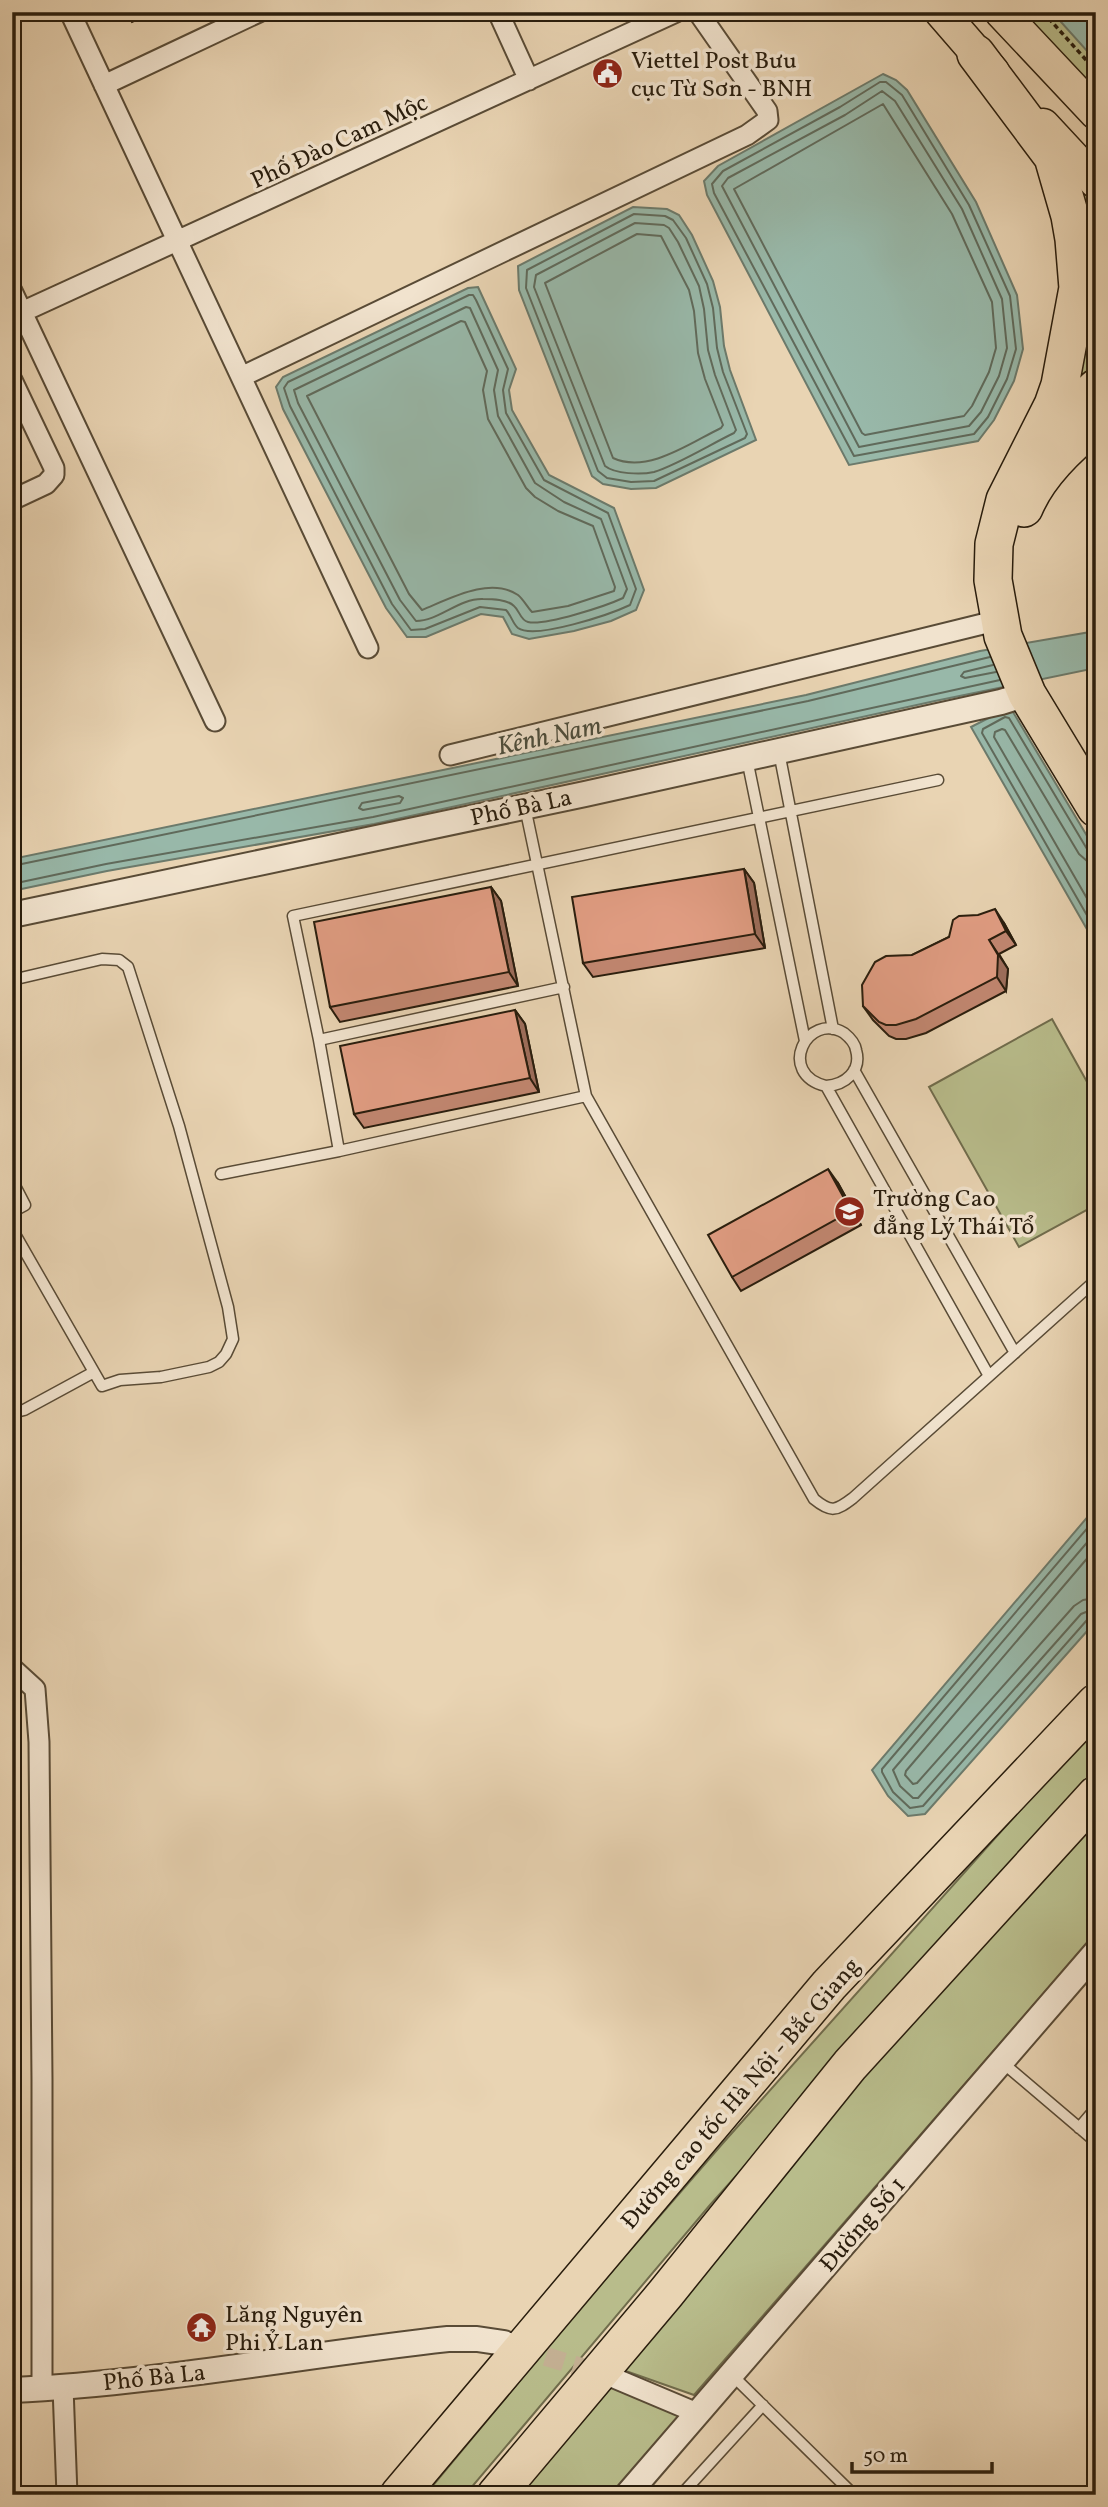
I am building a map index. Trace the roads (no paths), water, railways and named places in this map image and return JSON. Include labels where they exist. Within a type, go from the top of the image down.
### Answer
[{"type":"highway","points":[[976,54],[1053,157],[1070,216],[1078,288],[1060,385],[1030,453],[1005,500],[997,524],[992,560],[993,580],[1009,622]]},
{"type":"highway","points":[[1030,453],[1096,388]]},
{"type":"highway","points":[[1096,423],[1058,458],[1025,505],[1013,551],[1013,602],[1009,622],[1009,653],[1096,771]]},
{"type":"highway","points":[[1040,697],[1096,808]]},
{"type":"highway","points":[[963,1844],[1096,1689]]},
{"type":"highway","name":"Đường cao tốc Hà Nội - Bắc Giang","points":[[399,2495],[829,1985],[1096,1703]]},
{"type":"highway","points":[[496,2495],[666,2293],[850,2065],[1096,1795]]},
{"type":"highway","points":[[883,2029],[1096,1814]]},
{"type":"main road","points":[[941,12],[976,54],[1096,182]]},
{"type":"main road","points":[[1001,12],[1096,113]]},
{"type":"street","points":[[70,12],[368,648]]},
{"type":"street","points":[[104,85],[258,12]]},
{"type":"street","points":[[498,12],[529,80]]},
{"type":"street","name":"Phố Đào Cam Mộc","points":[[22,312],[676,12]]},
{"type":"street","points":[[241,377],[747,135],[768,120],[767,110],[698,12]]},
{"type":"street","points":[[12,291],[215,721]]},
{"type":"street","points":[[12,380],[54,468],[54,475],[46,484],[12,500]]},
{"type":"street","points":[[450,755],[1009,622]]},
{"type":"street","name":"Phố Bà La","points":[[12,915],[779,752],[1001,702],[1040,697]]},
{"type":"street","points":[[12,1668],[35,1689],[39,1742],[43,2080],[53,2387],[67,2495]]},
{"type":"street","name":"Đường Số 1","points":[[627,2495],[1096,1952]]},
{"type":"street","name":"Phố Bà La","points":[[12,2389],[241,2367],[448,2339],[504,2343]]},
{"type":"street","points":[[614,2378],[697,2413]]},
{"type":"lane","points":[[779,752],[833,1029]]},
{"type":"lane","points":[[747,758],[805,1041]]},
{"type":"lane","points":[[339,1151],[293,916],[938,780]]},
{"type":"lane","points":[[525,806],[586,1096],[814,1499],[832,1510],[840,1508],[853,1498],[1096,1280]]},
{"type":"lane","points":[[12,980],[102,959],[119,960],[128,967],[179,1126],[233,1331],[233,1339],[226,1354],[219,1362],[198,1371],[120,1380],[102,1386],[12,1229]]},
{"type":"lane","points":[[319,1040],[564,987]]},
{"type":"lane","points":[[833,1029],[846,1034],[853,1042],[857,1059],[854,1070],[844,1082],[826,1086],[817,1084],[803,1072],[800,1054],[805,1041],[817,1031],[833,1029]]},
{"type":"lane","points":[[854,1070],[1014,1353]]},
{"type":"lane","points":[[826,1086],[989,1376]]},
{"type":"lane","points":[[221,1174],[339,1151],[586,1096]]},
{"type":"lane","points":[[12,1180],[25,1205],[12,1212]]},
{"type":"lane","points":[[12,1413],[31,1406],[94,1372]]},
{"type":"lane","points":[[1003,2062],[1096,2142]]},
{"type":"lane","points":[[1079,2128],[1096,2108]]},
{"type":"lane","points":[[730,2374],[854,2495]]},
{"type":"lane","points":[[681,2495],[763,2404]]},
{"type":"water","points":[[1052,12],[1096,12],[1096,61]]},
{"type":"water","points":[[883,74],[896,80],[907,90],[976,202],[1017,295],[1023,349],[1014,381],[994,420],[978,441],[849,465],[707,195],[704,181],[718,166]]},
{"type":"water","points":[[633,207],[667,209],[679,215],[692,235],[713,281],[730,370],[756,440],[656,488],[631,489],[603,484],[592,476],[519,290],[518,266]]},
{"type":"water","points":[[478,287],[516,369],[509,390],[512,410],[549,475],[614,508],[644,590],[636,610],[611,621],[529,639],[512,634],[503,617],[481,614],[426,637],[407,637],[386,608],[283,409],[276,387],[283,377],[468,288]]},
{"type":"water","name":"Kênh Nam","points":[[1096,631],[1096,668],[374,824],[107,871],[12,891],[12,859],[806,695],[980,651]]},
{"type":"water","points":[[1010,707],[1096,851],[1096,945],[971,727]]},
{"type":"water","points":[[1096,1507],[1096,1621],[925,1814],[908,1816],[888,1796],[872,1770]]},
{"type":"tunnel","points":[[518,2348],[603,2374]]},
{"type":"place","name":"Viettel Post Bưu cục Từ Sơn - BNH","points":[[608,74]]},
{"type":"place","name":"Trường Cao đẳng Lý Thái Tổ","points":[[850,1212]]},
{"type":"place","name":"Lăng Nguyên Phi Ỷ Lan","points":[[202,2328]]}]
